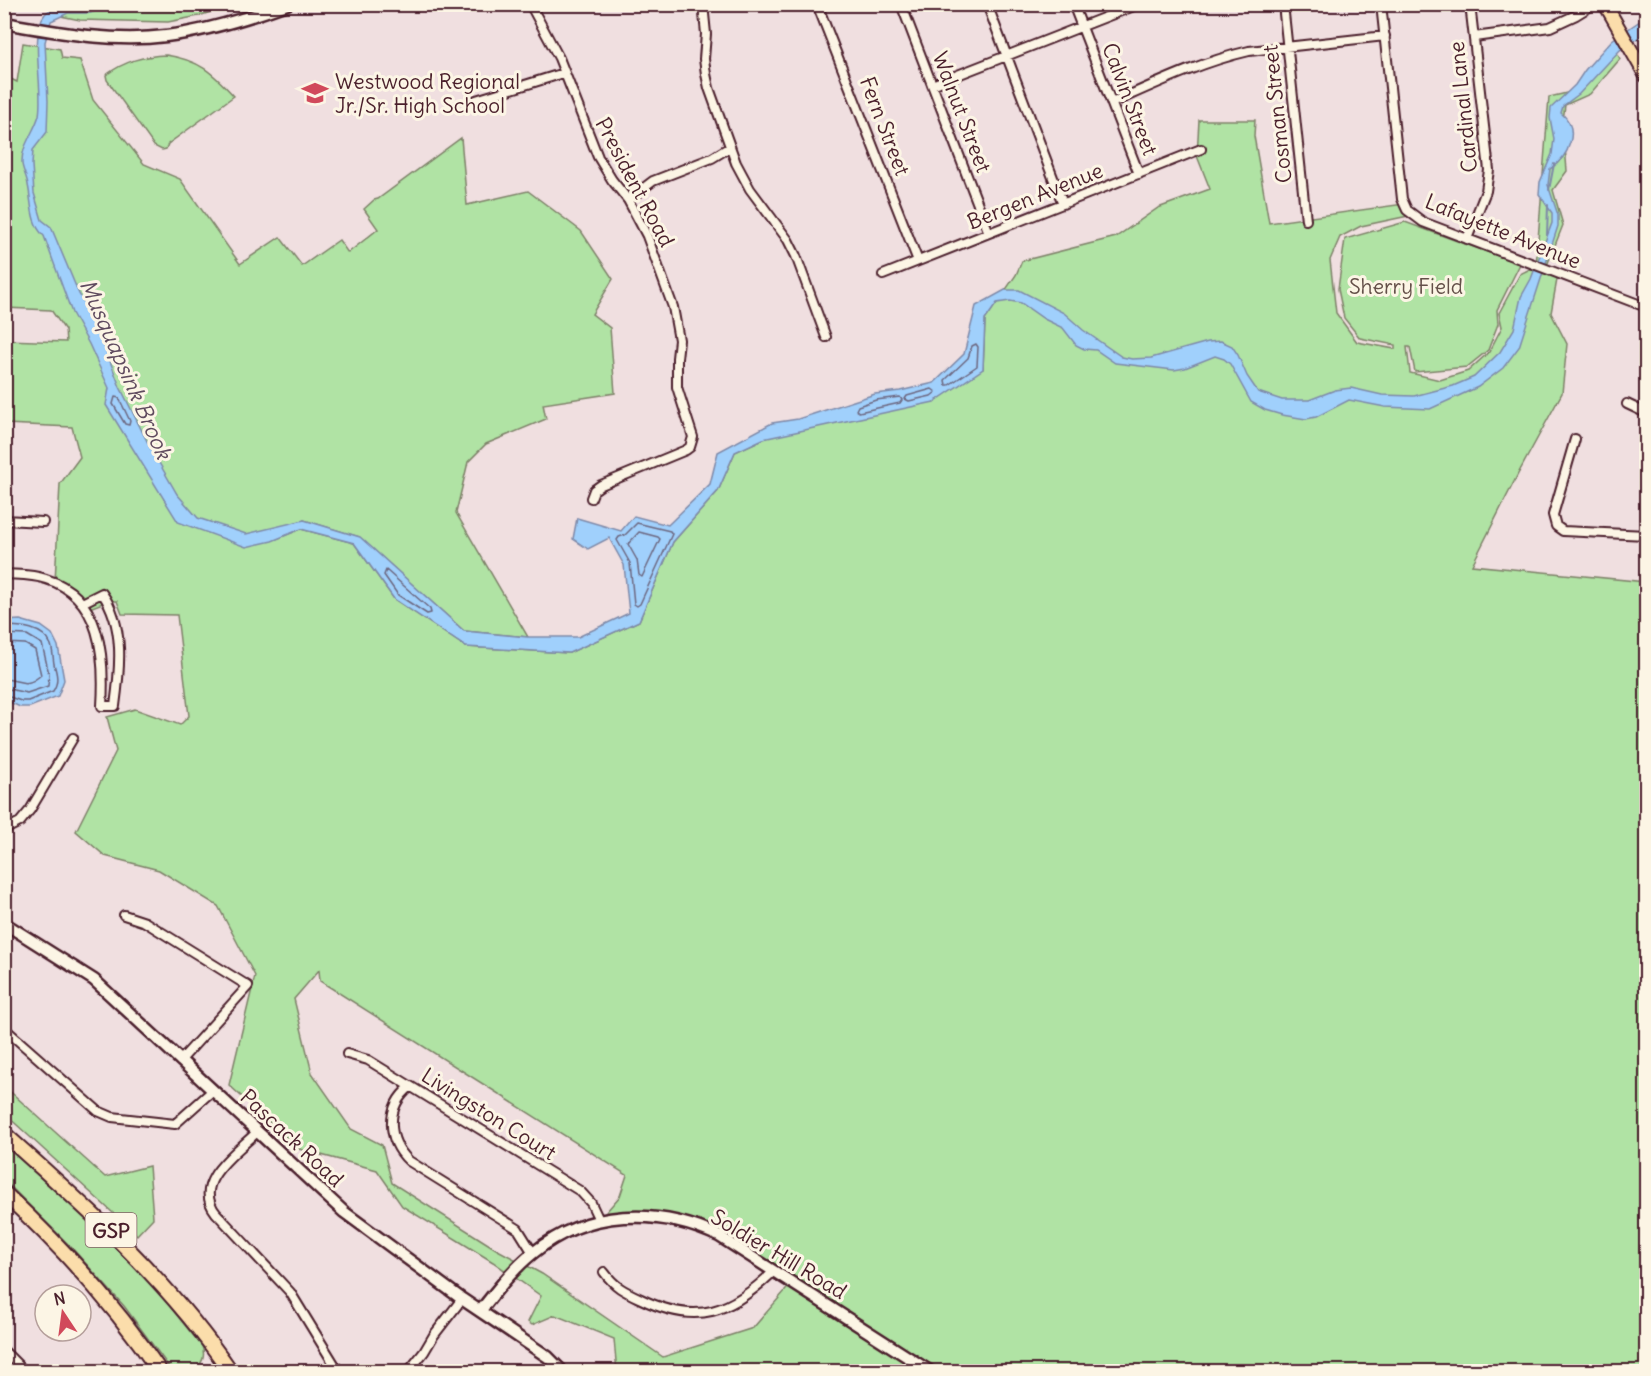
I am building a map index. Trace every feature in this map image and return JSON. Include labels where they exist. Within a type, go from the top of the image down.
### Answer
[{"type":"highway","name":"GSP","points":[[4,1134],[104,1223],[140,1259],[190,1316],[231,1371]]},
{"type":"highway","name":"GSP","points":[[4,1193],[85,1275],[123,1320],[160,1371]]},
{"type":"main road","points":[[1608,9],[1647,76]]},
{"type":"street","points":[[4,23],[99,37],[164,37],[205,29],[287,4]]},
{"type":"street","name":"President Road","points":[[530,4],[552,44],[598,157],[628,200],[647,236],[675,315],[679,340],[678,387],[693,437],[686,450],[601,485],[594,490],[591,498]]},
{"type":"street","points":[[703,4],[706,74],[730,147],[742,176],[788,240],[796,256],[825,338]]},
{"type":"street","name":"Fern Street","points":[[817,4],[918,261]]},
{"type":"street","name":"Walnut Street","points":[[901,4],[989,233]]},
{"type":"street","points":[[987,4],[1063,204]]},
{"type":"street","name":"Calvin Street","points":[[1073,4],[1139,174]]},
{"type":"street","points":[[932,85],[1139,4]]},
{"type":"street","name":"Cosman Street","points":[[1283,4],[1306,220]]},
{"type":"street","name":"Lafayette Avenue","points":[[1381,4],[1402,199],[1405,207],[1419,220],[1647,307]]},
{"type":"street","name":"Cardinal Lane","points":[[1467,239],[1486,191],[1489,170],[1470,4]]},
{"type":"street","points":[[1474,37],[1550,27],[1594,4]]},
{"type":"street","points":[[1112,103],[1206,63],[1249,51],[1385,36]]},
{"type":"street","points":[[476,100],[564,73]]},
{"type":"street","points":[[628,200],[653,181],[712,158],[730,147]]},
{"type":"street","name":"Bergen Avenue","points":[[883,275],[1201,149]]},
{"type":"street","points":[[1628,404],[1647,413]]},
{"type":"street","points":[[1575,439],[1552,515],[1556,526],[1563,531],[1647,535]]},
{"type":"street","points":[[4,520],[43,522]]},
{"type":"street","points":[[4,574],[44,578],[64,587],[82,603],[93,622],[102,652],[104,681],[102,706],[115,706],[120,667],[119,638],[108,601],[102,593],[82,603]]},
{"type":"street","points":[[4,830],[20,822],[30,810],[73,738]]},
{"type":"street","points":[[124,915],[145,922],[248,986],[180,1061]]},
{"type":"street","name":"Pascack Road","points":[[4,923],[93,980],[344,1212],[462,1299],[548,1357],[563,1371]]},
{"type":"street","points":[[4,1028],[98,1111],[112,1117],[175,1124],[212,1091]]},
{"type":"street","name":"Livingston Court","points":[[347,1054],[368,1060],[580,1191],[591,1203],[599,1220]]},
{"type":"street","points":[[410,1087],[396,1104],[392,1120],[393,1138],[403,1155],[518,1229],[533,1253]]},
{"type":"street","points":[[257,1132],[214,1175],[208,1188],[209,1202],[216,1214],[290,1292],[339,1371]]},
{"type":"street","name":"Soldier Hill Road","points":[[481,1310],[533,1253],[566,1232],[599,1220],[642,1216],[686,1222],[719,1236],[931,1371]]},
{"type":"street","points":[[604,1272],[614,1285],[663,1310],[691,1313],[705,1312],[730,1305],[755,1289],[774,1271]]},
{"type":"street","points":[[408,1371],[462,1299]]},
{"type":"street","points":[[4,1351],[25,1371]]},
{"type":"green space","points":[[58,5],[231,5],[199,16],[168,22],[80,20],[51,14]]},
{"type":"green space","name":"Sherry Field","points":[[23,43],[60,49],[62,58],[80,60],[93,100],[144,164],[180,179],[240,264],[280,237],[302,266],[339,240],[348,253],[378,229],[364,209],[461,138],[467,205],[528,191],[581,231],[613,279],[592,314],[610,328],[615,393],[543,404],[546,419],[486,444],[468,462],[456,513],[528,637],[464,631],[359,537],[304,520],[276,539],[301,529],[354,543],[394,599],[466,647],[569,653],[639,621],[673,542],[718,491],[735,452],[763,439],[983,369],[985,320],[1016,275],[1022,261],[1116,237],[1158,208],[1210,189],[1197,156],[1199,120],[1255,120],[1254,136],[1269,223],[1404,204],[1413,215],[1361,226],[1340,237],[1330,260],[1336,313],[1357,342],[1395,349],[1395,345],[1360,338],[1344,318],[1338,289],[1345,239],[1405,222],[1520,264],[1497,310],[1498,324],[1488,350],[1467,367],[1415,372],[1410,347],[1407,347],[1410,373],[1440,380],[1468,371],[1489,352],[1502,327],[1499,313],[1520,274],[1536,266],[1549,97],[1571,92],[1616,50],[1620,59],[1590,94],[1565,105],[1563,121],[1567,171],[1553,190],[1563,225],[1546,268],[1558,274],[1551,313],[1567,344],[1562,393],[1472,565],[1646,582],[1646,1371],[617,1372],[614,1339],[555,1315],[532,1325],[528,1322],[541,1296],[493,1262],[402,1206],[377,1170],[299,1149],[229,1085],[255,976],[218,906],[159,870],[105,856],[76,831],[116,751],[107,717],[135,709],[180,725],[189,716],[177,615],[122,614],[117,601],[108,601],[87,609],[55,582],[60,484],[80,457],[72,427],[5,424],[5,340],[66,342],[65,330],[51,310],[5,308],[5,76],[17,82]],"holes":[[[319,970],[320,981],[627,1175],[620,1196],[599,1220],[686,1223],[792,1283],[753,1328],[663,1357],[542,1274],[496,1249],[392,1183],[382,1145],[351,1129],[312,1073],[294,999]]]},
{"type":"green space","points":[[166,55],[187,60],[204,68],[234,96],[162,150],[154,146],[107,80],[106,75],[134,60]]},
{"type":"green space","points":[[4,1086],[105,1177],[149,1166],[153,1218],[137,1235],[5,1114]]},
{"type":"green space","points":[[4,1144],[112,1243],[156,1290],[202,1346],[204,1353],[202,1360],[194,1371],[172,1371],[124,1306],[71,1247],[5,1181]]},
{"type":"water","points":[[60,5],[111,6],[90,13],[68,13],[51,21],[45,42],[47,132],[33,150],[34,193],[42,220],[51,227],[79,294],[93,317],[120,387],[177,494],[198,518],[246,534],[304,520],[360,537],[464,631],[528,637],[578,637],[629,613],[624,565],[609,538],[588,549],[573,539],[577,518],[621,531],[634,516],[668,525],[710,484],[718,452],[772,423],[798,419],[875,394],[934,383],[964,354],[976,306],[1005,290],[1019,290],[1064,313],[1083,330],[1122,357],[1151,358],[1208,342],[1221,341],[1232,346],[1258,392],[1282,400],[1309,400],[1335,390],[1351,388],[1382,395],[1414,396],[1453,386],[1474,377],[1500,352],[1514,329],[1521,297],[1531,279],[1552,223],[1552,213],[1539,194],[1540,182],[1552,154],[1554,139],[1550,118],[1551,108],[1575,85],[1585,70],[1612,40],[1646,17],[1646,33],[1620,50],[1579,94],[1563,106],[1561,113],[1570,127],[1570,142],[1563,157],[1550,169],[1548,185],[1558,215],[1558,226],[1519,347],[1503,368],[1478,387],[1430,409],[1385,407],[1349,400],[1316,417],[1306,419],[1282,415],[1265,410],[1251,402],[1230,364],[1224,359],[1215,356],[1174,370],[1115,363],[1096,350],[1084,349],[1076,345],[1063,328],[1044,319],[1021,303],[1010,301],[997,303],[985,320],[983,369],[934,402],[763,439],[735,452],[718,491],[673,542],[639,621],[569,653],[466,647],[394,599],[354,543],[301,529],[272,541],[246,547],[178,522],[106,405],[109,388],[72,313],[44,236],[36,225],[32,212],[22,157],[39,115],[38,34],[45,14]]},
{"type":"water","points":[[20,620],[41,626],[52,634],[58,646],[64,680],[58,696],[30,707],[20,707],[5,700],[5,621]]},
{"type":"waterway","name":"Musquapsink Brook","points":[[1549,190],[1554,164]]},
{"type":"waterway","name":"Musquapsink Brook","points":[[1547,235],[1548,205]]},
{"type":"place","name":"Westwood Regional Jr./Sr. High School","points":[[315,93]]}]
